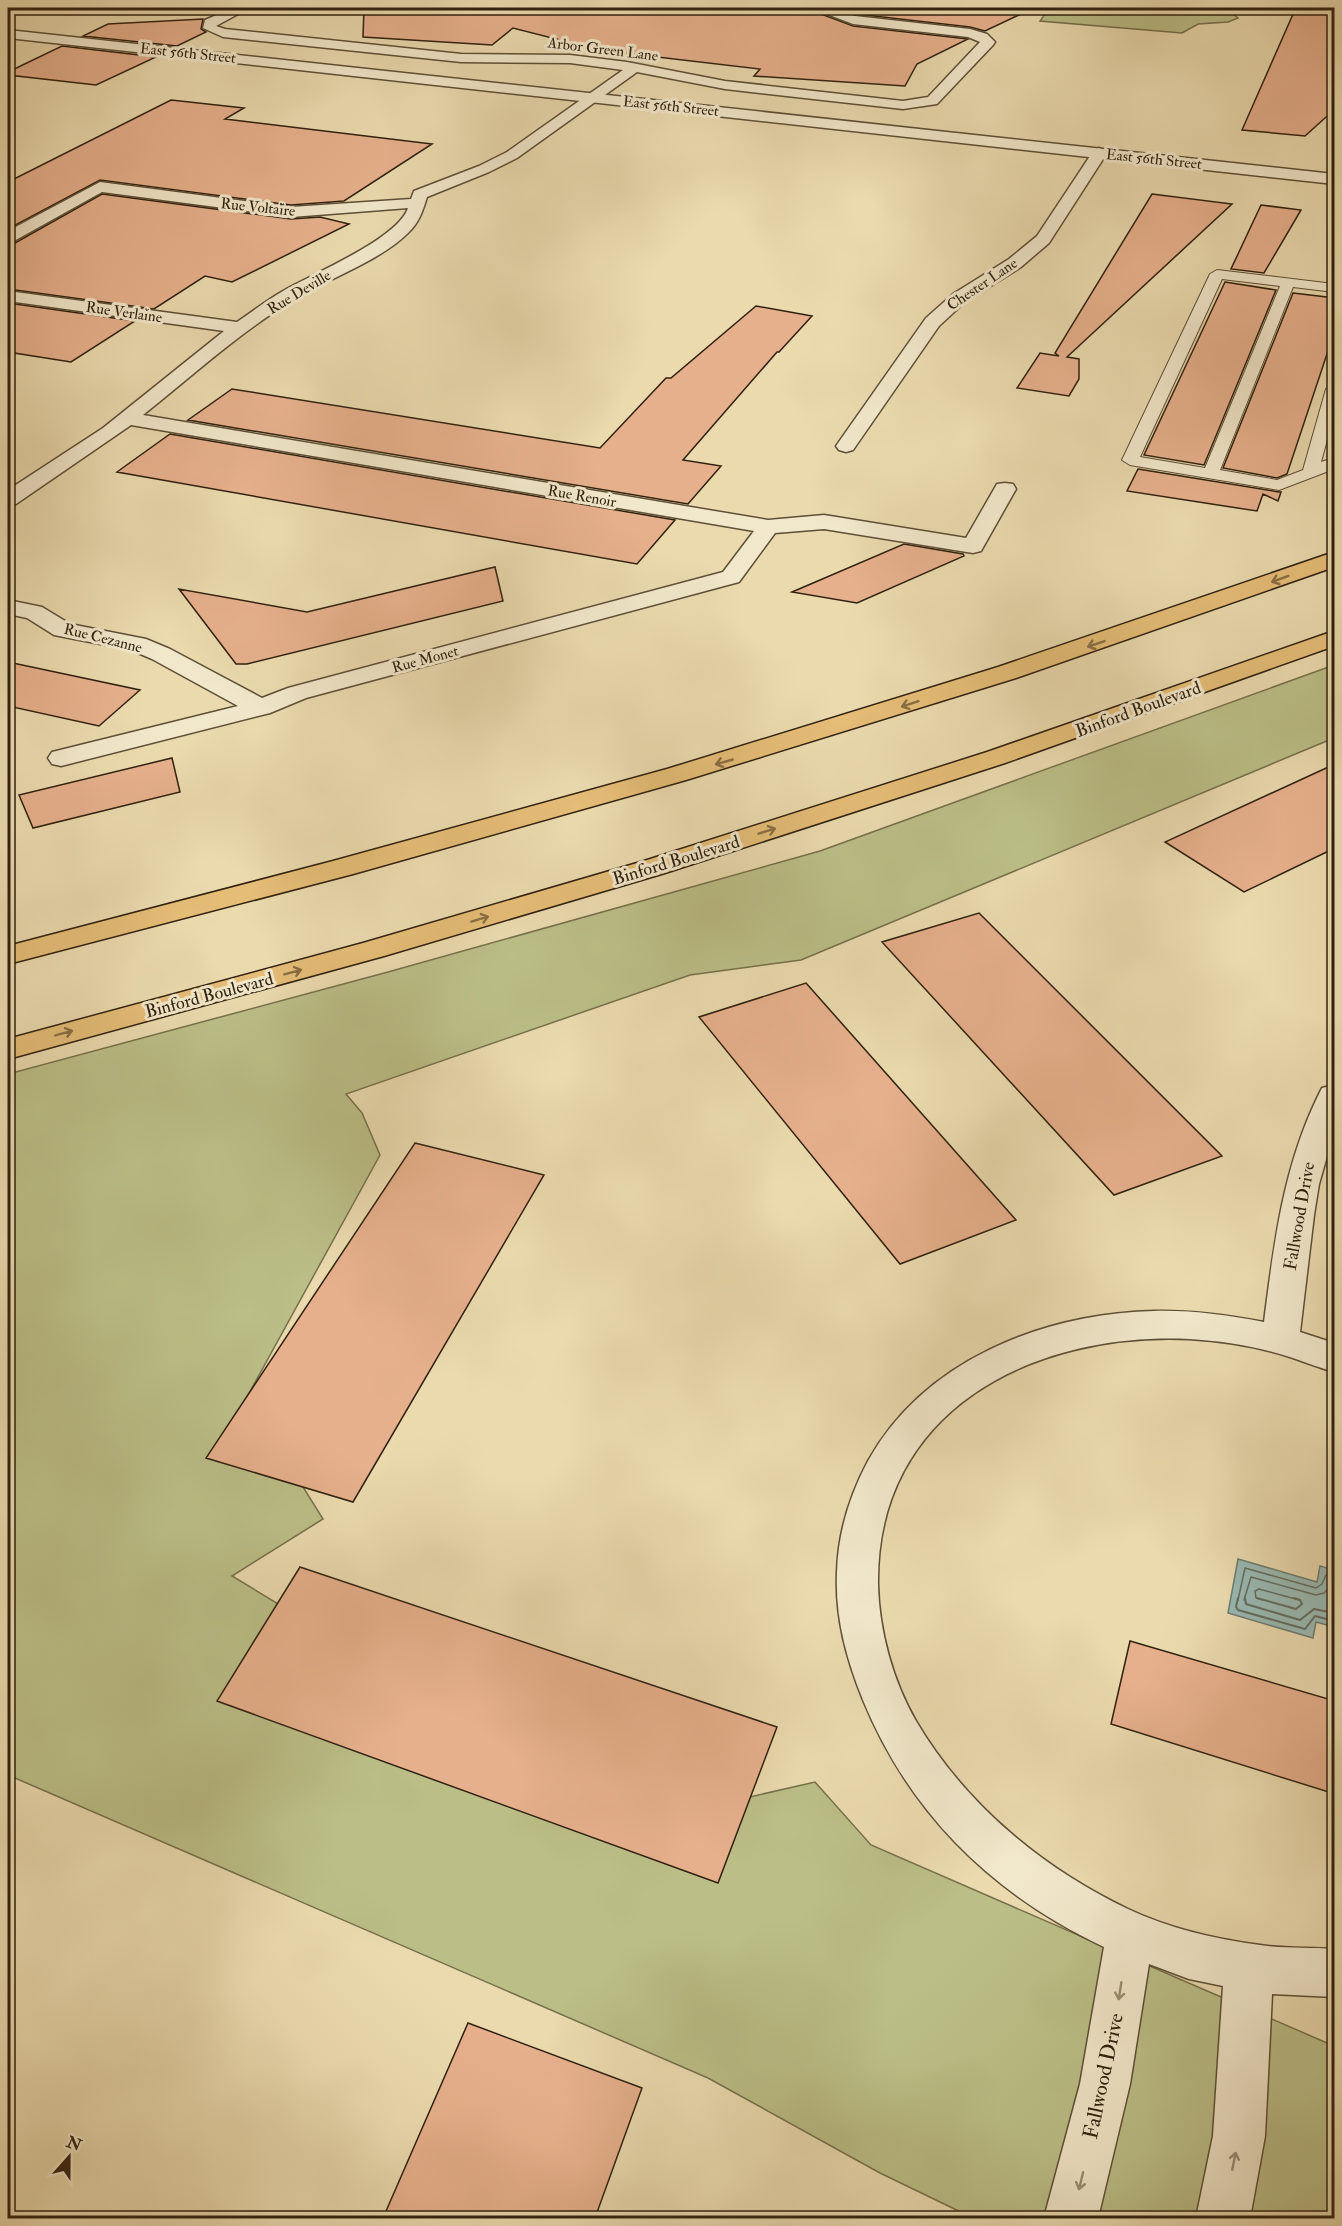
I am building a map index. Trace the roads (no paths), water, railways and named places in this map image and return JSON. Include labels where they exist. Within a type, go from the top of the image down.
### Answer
[{"type":"main road","points":[[8,955],[461,837],[749,754],[1062,655],[1335,559]]},
{"type":"main road","name":"Binford Boulevard","points":[[8,1049],[326,963],[635,873],[1055,739],[1335,638]]},
{"type":"street","name":"Arbor Green Lane","points":[[250,8],[221,17],[210,23],[209,28],[223,33],[461,58],[553,57],[634,68],[725,85],[903,105],[932,101],[988,44],[987,40],[970,33],[853,20],[823,8]]},
{"type":"street","name":"East 56th Street","points":[[8,34],[1335,179]]},
{"type":"street","name":"Rue Deville","points":[[8,500],[128,419],[240,328],[287,296],[385,243],[403,229],[414,214],[420,194],[484,170],[512,155],[634,68]]},
{"type":"street","name":"Chester Lane","points":[[846,446],[932,322],[959,298],[1015,263],[1043,239],[1099,153]]},
{"type":"street","name":"Rue Voltaire","points":[[8,237],[100,187],[291,213],[416,203]]},
{"type":"street","name":"Rue Verlaine","points":[[8,296],[240,328]]},
{"type":"street","name":"Rue Renoir","points":[[128,419],[768,527],[824,522],[972,546],[1005,489]]},
{"type":"street","points":[[8,473],[38,479]]},
{"type":"street","name":"Rue Monet","points":[[60,758],[261,708],[297,693],[730,577],[768,527]]},
{"type":"street","name":"Rue Cezanne","points":[[8,607],[34,612],[63,630],[137,644],[161,654],[261,708]]},
{"type":"street","name":"Fallwood Drive","points":[[1280,1340],[1302,1186],[1315,1137],[1335,1096]]},
{"type":"street","points":[[1335,1358],[1280,1340],[1204,1328],[1130,1326],[1059,1338],[1017,1352],[976,1373],[925,1412],[894,1450],[876,1486],[864,1518],[856,1568],[857,1596],[865,1650],[884,1705],[914,1758],[954,1810],[1005,1857],[1064,1898],[1130,1933],[1198,1956],[1249,1968],[1286,1972],[1335,1972]]},
{"type":"street","name":"Fallwood Drive","points":[[1071,2218],[1105,2084],[1130,1933]]},
{"type":"street","points":[[1223,2218],[1239,2136],[1249,1968]]},
{"type":"lane","points":[[1335,288],[1217,274],[1130,460],[1279,485],[1335,463]]},
{"type":"lane","points":[[1211,473],[1288,282]]},
{"type":"lane","points":[[1310,473],[1335,388]]},
{"type":"water","points":[[1238,1559],[1317,1582],[1320,1566],[1334,1570],[1334,1627],[1316,1622],[1313,1638],[1228,1613]]}]
